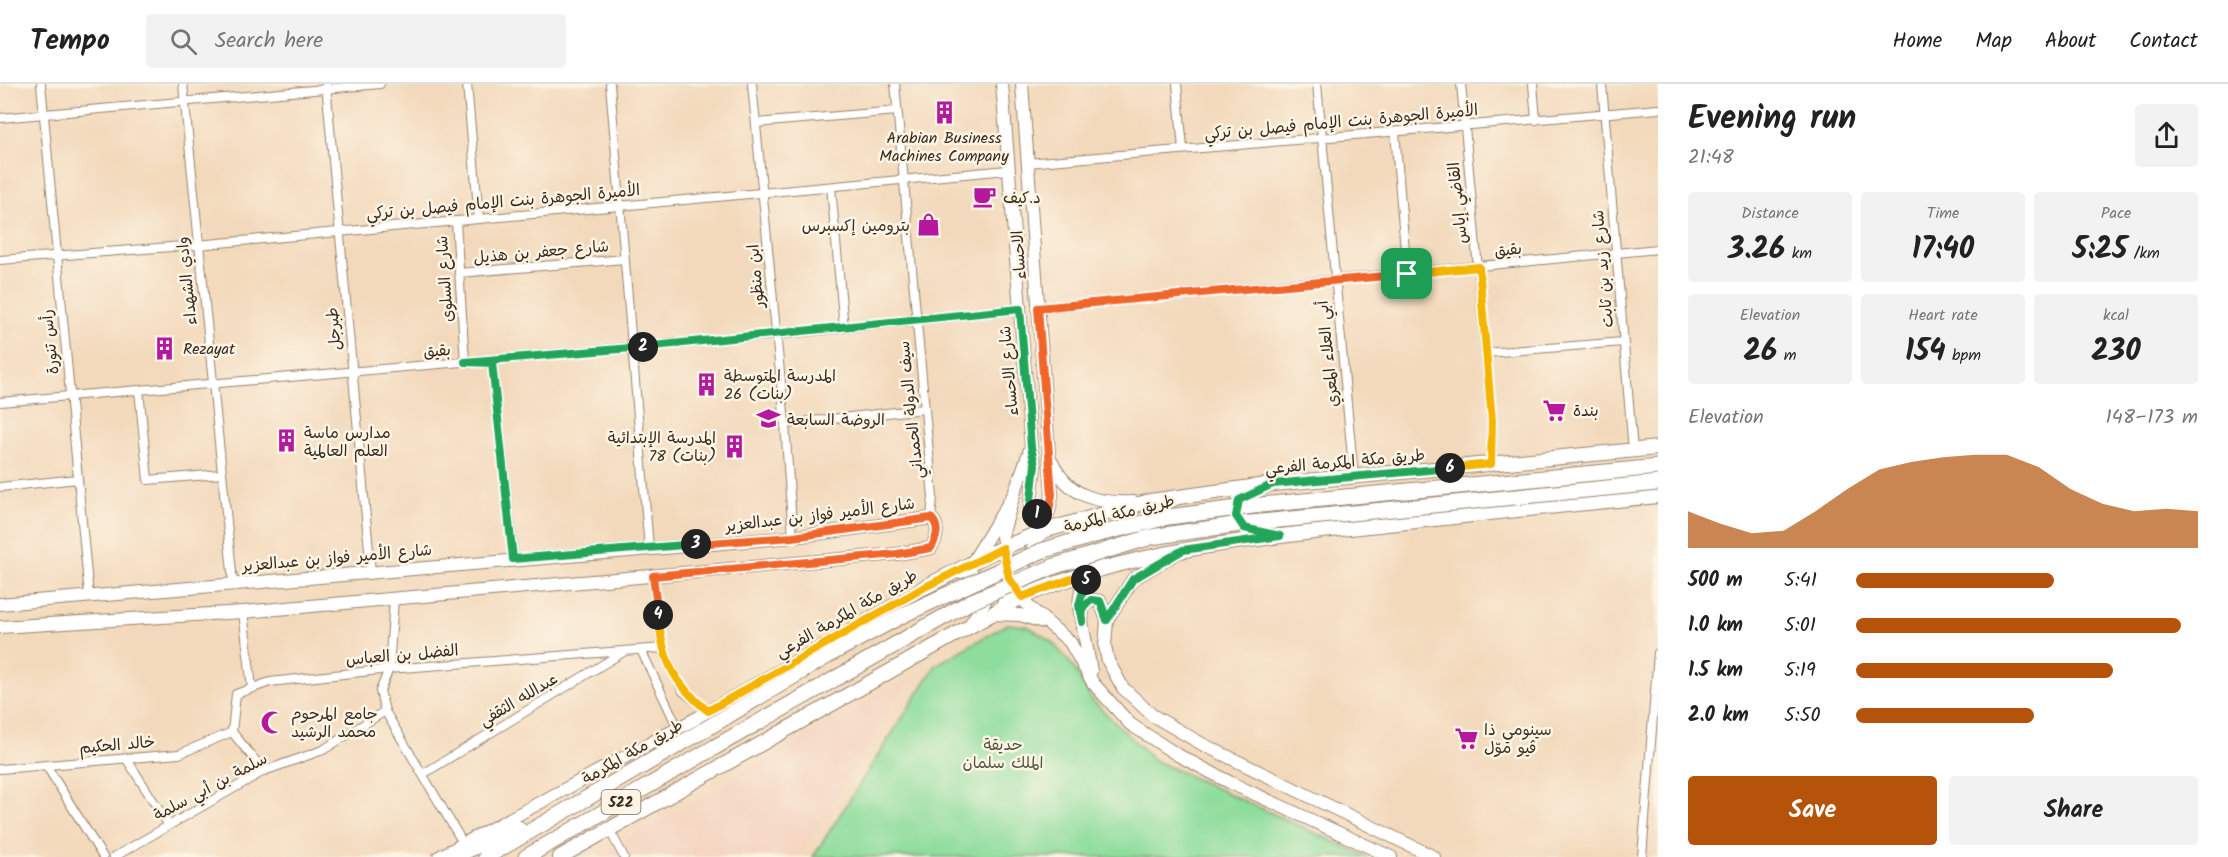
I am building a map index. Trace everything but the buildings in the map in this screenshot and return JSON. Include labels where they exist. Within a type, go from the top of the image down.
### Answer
[{"type":"highway","name":"طريق مكة المكرمة","points":[[486,857],[834,652],[903,615],[1041,551],[1168,517],[1658,467]]},
{"type":"highway","name":"طريق مكة المكرمة","points":[[526,857],[970,602],[1055,566],[1151,537],[1240,524],[1658,483]]},
{"type":"highway","points":[[452,857],[597,792]]},
{"type":"main road","name":"شارع الاحساء","points":[[1002,84],[1031,447],[1035,465],[1030,508],[1035,514],[1049,511]]},
{"type":"main road","name":"الاحساء","points":[[1022,84],[1052,495],[1049,511]]},
{"type":"main road","points":[[1031,447],[1002,536],[1009,578],[1022,597],[1047,623],[1070,642],[1100,691],[1130,724],[1176,754],[1391,857]]},
{"type":"main road","name":"طريق مكة المكرمة الفرعي","points":[[439,857],[708,711],[954,571],[1043,531],[1150,501],[1273,484],[1658,448]]},
{"type":"main road","points":[[1049,456],[1056,470],[1070,487],[1093,500],[1115,503],[1150,501]]},
{"type":"main road","points":[[1273,484],[1239,500],[1236,516],[1244,528],[1280,536]]},
{"type":"main road","points":[[972,563],[1014,494]]},
{"type":"main road","points":[[560,857],[1022,597],[1090,572],[1183,550],[1280,536],[1658,496]]},
{"type":"main road","points":[[1100,691],[1092,674],[1079,605],[1084,584],[1106,549],[1122,534],[1149,514],[1178,497]]},
{"type":"main road","points":[[996,612],[1043,531],[1049,511]]},
{"type":"main road","name":"شارع الأمير فواز بن عبدالعزير","points":[[0,604],[233,582],[793,537],[931,518],[937,527],[935,541],[931,548],[897,554],[243,612],[0,627]]},
{"type":"main road","points":[[1107,620],[1133,579],[1183,550]]},
{"type":"main road","points":[[954,571],[972,573],[986,600],[969,626]]},
{"type":"main road","points":[[1082,622],[1083,608],[1091,600],[1100,601],[1107,620],[1105,646],[1108,661],[1123,687],[1152,715],[1202,744],[1434,857]]},
{"type":"main road","points":[[996,612],[1020,615],[1047,623]]},
{"type":"main road","points":[[1361,843],[1371,826]]},
{"type":"street","name":"رأس تنورة","points":[[41,84],[89,596]]},
{"type":"street","name":"وادي الشهداء","points":[[183,84],[197,246],[233,582]]},
{"type":"street","points":[[251,84],[252,95]]},
{"type":"street","points":[[0,118],[326,87],[380,84]]},
{"type":"street","points":[[467,84],[479,219]]},
{"type":"street","points":[[610,84],[649,548]]},
{"type":"street","name":"ابن منظور","points":[[752,84],[785,424],[793,537]]},
{"type":"street","name":"سيف الدولة الحمداني","points":[[895,84],[933,497],[931,518]]},
{"type":"street","points":[[1177,84],[1183,149]]},
{"type":"street","name":"أبي العلاء المعري","points":[[1317,84],[1354,478]]},
{"type":"street","name":"القاضي إياس","points":[[1461,84],[1492,421],[1491,464]]},
{"type":"street","points":[[1533,84],[1536,120]]},
{"type":"street","name":"شارع زيد بن ثابت","points":[[1602,84],[1614,254],[1632,451]]},
{"type":"street","name":"طبرجل","points":[[326,87],[371,572]]},
{"type":"street","name":"الأميرة الجوهرة بنت الإمام فيصل بن تركي","points":[[1027,163],[1658,109]]},
{"type":"street","points":[[756,123],[897,111]]},
{"type":"street","points":[[1395,132],[1407,274]]},
{"type":"street","name":"الأميرة الجوهرة بنت الإمام فيصل بن تركي","points":[[0,261],[197,246],[1008,170]]},
{"type":"street","points":[[831,187],[844,328]]},
{"type":"street","name":"شارع السلوى","points":[[456,221],[465,362]]},
{"type":"street","name":"بقيق","points":[[1038,308],[1658,249]]},
{"type":"street","name":"شارع جعفر بن هذيل","points":[[459,273],[625,259]]},
{"type":"street","name":"بقيق","points":[[0,402],[776,335],[1020,309]]},
{"type":"street","points":[[1485,354],[1623,342]]},
{"type":"street","points":[[465,362],[492,363],[513,559]]},
{"type":"street","points":[[139,390],[148,480],[221,474]]},
{"type":"street","points":[[785,424],[924,409]]},
{"type":"street","points":[[0,487],[78,479]]},
{"type":"street","points":[[653,576],[662,648],[683,692],[708,711]]},
{"type":"street","points":[[394,599],[389,669],[380,691],[385,711],[463,843]]},
{"type":"street","points":[[243,612],[252,688],[236,694],[232,732],[264,771]]},
{"type":"street","name":"الفضل بن العباس","points":[[252,688],[270,682],[389,669],[628,650],[642,652],[662,648]]},
{"type":"street","name":"عبدالله الثقفي","points":[[423,774],[628,650]]},
{"type":"street","points":[[642,652],[677,726]]},
{"type":"street","points":[[1642,857],[1658,653]]},
{"type":"street","name":"سلمة بن أبي سلمة","points":[[114,857],[264,771],[323,750],[385,711]]},
{"type":"street","name":"خالد الحكيم","points":[[0,769],[179,754],[232,732]]},
{"type":"street","points":[[126,758],[168,824]]},
{"type":"street","points":[[46,765],[103,857]]},
{"type":"street","points":[[609,829],[624,857]]},
{"type":"shaded area","points":[[913,675],[801,854],[796,857],[595,857]]},
{"type":"green space","name":"حديقة الملك سلمان","points":[[1007,624],[1027,626],[1050,640],[1072,665],[1092,700],[1154,760],[1368,857],[813,857],[936,665]]},
{"type":"place","name":"Arabian Business Machines Company","points":[[944,112]]},
{"type":"place","name":"د.كيف","points":[[985,197]]},
{"type":"place","name":"بترومين إكسبرس","points":[[928,225]]},
{"type":"place","name":"Rezayat","points":[[165,348]]},
{"type":"place","name":"المدرسة المتوسطة 26 (بنات)","points":[[706,384]]},
{"type":"place","name":"بندة","points":[[1555,410]]},
{"type":"place","name":"الروضة السابعة","points":[[769,419]]},
{"type":"place","name":"مدارس ماسة العلم العالمية","points":[[286,441]]},
{"type":"place","name":"المدرسة الإبتدائية 78 (بنات)","points":[[734,446]]},
{"type":"place","name":"جامع المرحوم محمد الرشيد","points":[[273,722]]},
{"type":"place","name":"سينومي ذا ڤيو موّل","points":[[1466,738]]},
{"type":"route","points":[[1479,267],[1492,421],[1491,464],[1273,484],[1239,500],[1236,516],[1244,528],[1280,536],[1183,550],[1133,579],[1107,620],[1100,601],[1091,600],[1083,608],[1082,622],[1079,605],[1084,584],[1090,572],[1022,597],[1009,578],[1003,548],[947,574],[708,711],[683,692],[662,648],[653,576],[897,554],[931,548],[935,541],[937,527],[935,521],[931,518],[793,537],[513,559],[492,363],[465,362],[776,335],[1020,309],[1031,447],[1035,465],[1030,508],[1035,514],[1043,514],[1049,511],[1052,495],[1038,308],[1407,274],[1479,267]]}]
